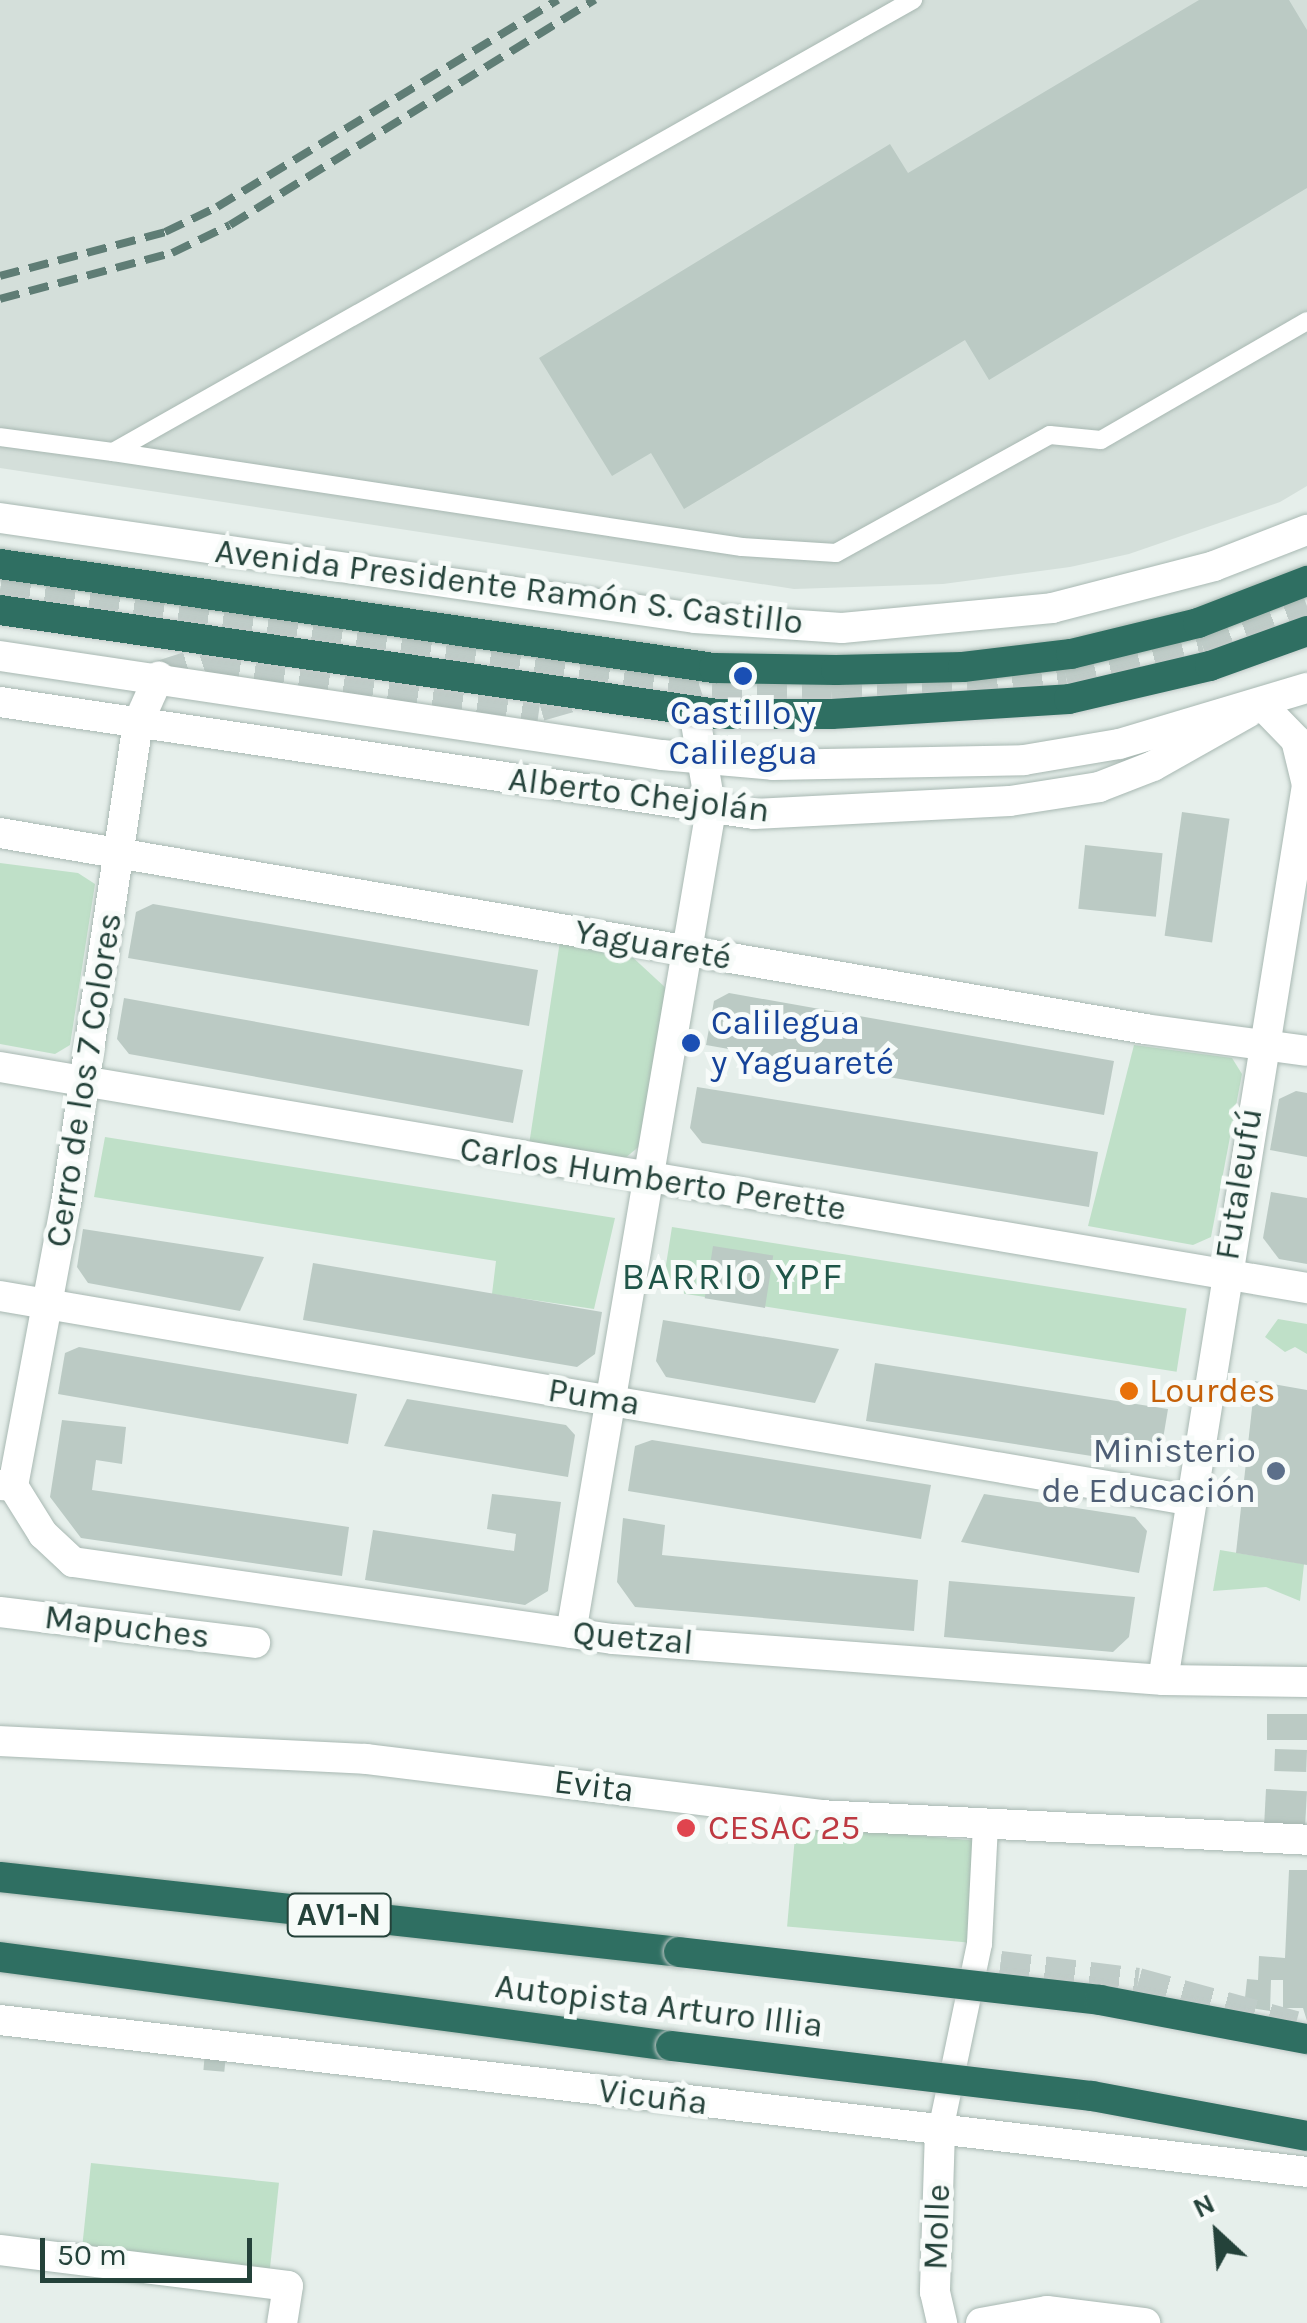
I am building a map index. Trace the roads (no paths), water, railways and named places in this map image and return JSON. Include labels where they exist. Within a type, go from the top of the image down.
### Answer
[{"type":"highway","points":[[0,564],[714,668],[836,670],[963,668],[1071,654],[1198,623],[1307,580]]},
{"type":"highway","points":[[0,610],[717,714],[886,712],[1069,699],[1210,666],[1307,631]]},
{"type":"highway","name":"Autopista Arturo Illia","points":[[0,1877],[1100,2000],[1307,2039]]},
{"type":"highway","name":"Autopista Arturo Illia","points":[[0,1957],[1092,2096],[1307,2136]]},
{"type":"street","name":"Avenida Presidente Ramón S. Castillo","points":[[0,518],[695,618],[842,628],[1052,608],[1214,566],[1307,530]]},
{"type":"street","points":[[0,656],[159,676],[704,760],[873,767],[1024,760],[1119,744],[1262,705],[1307,688]]},
{"type":"street","name":"Cerro de los 7 Colores","points":[[7,1485],[49,1305],[138,723],[159,676]]},
{"type":"street","name":"Alberto Chejolán","points":[[0,702],[711,810],[874,810],[1099,787],[1153,766],[1262,705]]},
{"type":"street","name":"Futaleufú","points":[[1163,1680],[1188,1500],[1306,762],[1296,740],[1262,705]]},
{"type":"street","points":[[571,1633],[609,1400],[691,952],[711,810],[696,723]]},
{"type":"street","name":"Yaguareté","points":[[0,833],[1146,1029],[1307,1051]]},
{"type":"street","name":"Carlos Humberto Perette","points":[[0,1068],[1307,1288]]},
{"type":"street","name":"Puma","points":[[0,1296],[1188,1500]]},
{"type":"street","name":"Quetzal","points":[[7,1485],[43,1534],[72,1562],[571,1633],[1163,1680],[1307,1682]]},
{"type":"street","name":"Mapuches","points":[[0,1612],[254,1643]]},
{"type":"street","name":"Evita","points":[[0,1741],[366,1759],[819,1815],[1307,1840]]},
{"type":"street","points":[[940,2130],[978,1943],[985,1824]]},
{"type":"street","name":"Vicuña","points":[[0,2020],[1307,2172]]},
{"type":"street","name":"Molle","points":[[940,2130],[935,2292],[942,2323]]},
{"type":"street","points":[[0,2250],[288,2286],[282,2323]]},
{"type":"street","points":[[982,2323],[1044,2317],[1145,2323]]},
{"type":"lane","points":[[113,452],[912,0]]},
{"type":"lane","points":[[0,437],[742,547],[836,553],[1050,435],[1102,440],[1307,321]]},
{"type":"tunnel","points":[[0,590],[712,688],[832,693],[968,690],[1066,677],[1202,645],[1307,606]]},
{"type":"tunnel","points":[[159,676],[211,659],[540,706],[586,693]]},
{"type":"tunnel","points":[[683,684],[696,723]]},
{"type":"tunnel","points":[[1000,1966],[1138,1983],[1295,2026]]},
{"type":"railway","points":[[0,276],[165,232],[217,207],[558,0]]},
{"type":"railway","points":[[0,299],[172,253],[230,225],[595,0]]},
{"type":"place","name":"Castillo y Calilegua","points":[[743,676]]},
{"type":"place","name":"Calilegua y Yaguareté","points":[[691,1043]]},
{"type":"place","name":"Lourdes","points":[[1129,1391]]},
{"type":"place","name":"Ministerio de Educación","points":[[1276,1471]]},
{"type":"place","name":"CESAC 25","points":[[686,1828]]},
{"type":"district","name":"BARRIO YPF","points":[[733,1277]]}]
